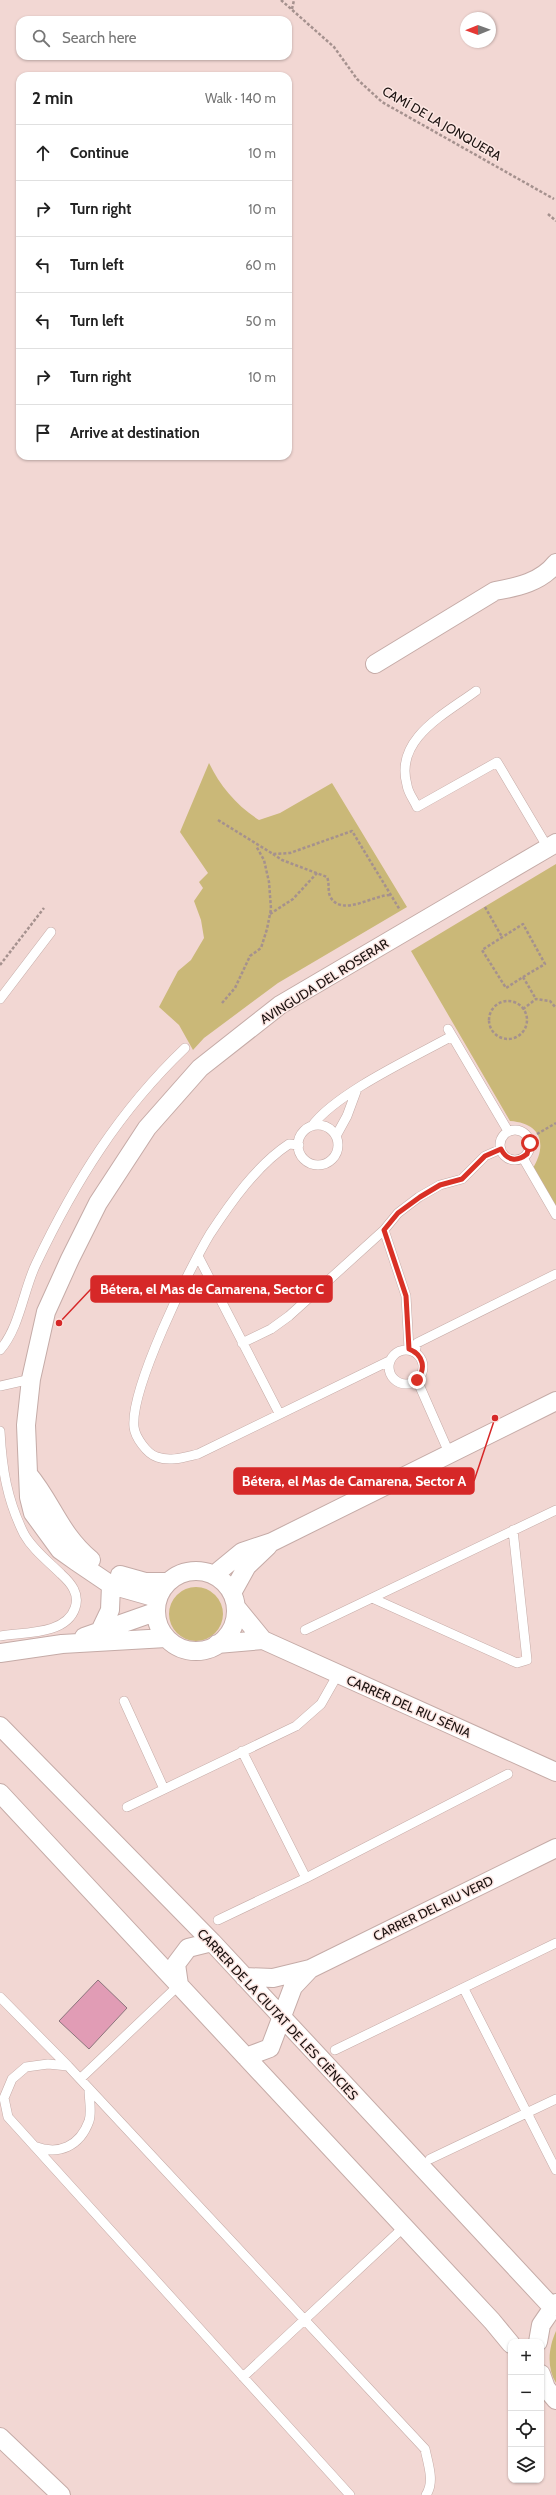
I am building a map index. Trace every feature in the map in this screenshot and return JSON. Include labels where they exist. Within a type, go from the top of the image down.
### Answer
[{"type":"street","points":[[375,664],[495,591],[518,587],[547,574],[556,563]]},
{"type":"street","name":"AVINGUDA DEL ROSERAR","points":[[156,1605],[111,1585],[60,1550],[33,1513],[28,1497],[26,1425],[31,1379],[46,1312],[98,1203],[148,1128],[200,1068],[280,1005],[552,845]]},
{"type":"street","points":[[214,1575],[242,1552],[272,1542],[450,1455],[556,1401]]},
{"type":"street","points":[[28,1474],[39,1487],[58,1524],[74,1546],[93,1562],[113,1573],[145,1582],[168,1582]]},
{"type":"street","points":[[234,1600],[225,1583],[214,1575],[200,1570],[186,1571],[174,1576],[168,1582],[156,1605],[158,1626],[166,1638],[177,1647],[190,1651],[205,1650],[217,1644],[229,1634],[235,1621],[234,1600],[247,1566],[272,1542]]},
{"type":"street","points":[[100,1631],[110,1610],[111,1585]]},
{"type":"street","name":"CARRER DEL RIU SÉNIA","points":[[234,1600],[263,1640]]},
{"type":"street","points":[[62,1644],[100,1631],[156,1605]]},
{"type":"street","points":[[0,1653],[62,1644],[166,1638]]},
{"type":"street","name":"CARRER DEL RIU SÉNIA","points":[[217,1644],[263,1640],[556,1772]]},
{"type":"street","name":"CARRER DE LA CIUTAT DE LES CIÈNCIES","points":[[0,1726],[212,1942],[554,2305]]},
{"type":"street","points":[[0,1793],[246,2056],[508,2341]]},
{"type":"street","name":"CARRER DEL RIU VERD","points":[[244,1976],[273,1978],[310,1969],[556,1848]]},
{"type":"street","points":[[179,1985],[176,1964],[188,1948],[212,1942]]},
{"type":"street","name":"CARRER DEL RIU VERD","points":[[246,2056],[270,2048],[292,1987],[310,1969]]},
{"type":"street","points":[[539,2339],[541,2325],[554,2305]]},
{"type":"street","points":[[0,2437],[62,2495]]},
{"type":"lane","points":[[476,691],[431,724],[410,746],[405,765],[406,785],[417,807],[497,762],[552,845]]},
{"type":"lane","points":[[0,1000],[51,932]]},
{"type":"lane","points":[[312,1126],[320,1125],[328,1128],[336,1136],[338,1150],[336,1156],[322,1165],[314,1165],[304,1160],[299,1145],[302,1134],[312,1126],[319,1116],[357,1089],[450,1033],[508,1131]]},
{"type":"lane","points":[[0,1350],[6,1343],[14,1325],[27,1283],[36,1263],[63,1209],[93,1159],[121,1118],[152,1080],[185,1048]]},
{"type":"lane","points":[[336,1136],[347,1116],[357,1089]]},
{"type":"lane","points":[[508,1131],[521,1131],[529,1138],[530,1148],[522,1158],[510,1159],[501,1149],[501,1139],[508,1131]]},
{"type":"lane","points":[[299,1145],[289,1144],[271,1155],[233,1203],[186,1275],[141,1385],[134,1412],[134,1428],[139,1440],[156,1457],[173,1460],[198,1454],[279,1413],[389,1361],[398,1351],[412,1350]]},
{"type":"lane","points":[[242,1343],[271,1329],[289,1316],[384,1230],[398,1213],[440,1185],[462,1179],[485,1156],[501,1149]]},
{"type":"lane","points":[[522,1158],[556,1215]]},
{"type":"lane","points":[[384,1230],[406,1296],[412,1350],[419,1356],[423,1366],[422,1372],[417,1380],[409,1384],[398,1382],[390,1373],[389,1361]]},
{"type":"lane","points":[[198,1256],[279,1413]]},
{"type":"lane","points":[[412,1350],[417,1343],[556,1274]]},
{"type":"lane","points":[[0,1386],[31,1379]]},
{"type":"lane","points":[[417,1380],[450,1455]]},
{"type":"lane","points":[[0,1431],[4,1482],[25,1535],[38,1553],[74,1589],[77,1602],[72,1616],[63,1624],[48,1629],[0,1636]]},
{"type":"lane","points":[[305,1630],[556,1510]]},
{"type":"lane","points":[[372,1598],[517,1664],[527,1660],[512,1530]]},
{"type":"lane","points":[[127,1807],[296,1726],[321,1704],[338,1674]]},
{"type":"lane","points":[[124,1702],[164,1789]]},
{"type":"lane","points":[[242,1751],[306,1878]]},
{"type":"lane","points":[[218,1920],[306,1878],[508,1774]]},
{"type":"lane","points":[[335,2050],[464,1989],[556,1943]]},
{"type":"lane","points":[[80,2079],[179,1985]]},
{"type":"lane","points":[[464,1989],[556,2170]]},
{"type":"lane","points":[[0,1997],[68,2066],[425,2449],[430,2470],[429,2490],[426,2495]]},
{"type":"lane","points":[[68,2066],[48,2064],[26,2067],[12,2079],[4,2098],[8,2117],[350,2495]]},
{"type":"lane","points":[[33,2145],[43,2149],[59,2151],[75,2144],[90,2120],[89,2089]]},
{"type":"lane","points":[[430,2159],[556,2099]]},
{"type":"lane","points":[[243,2377],[404,2227]]},
{"type":"path","name":"CAMÍ DE LA JONQUERA","points":[[281,0],[292,8],[334,48],[356,79],[382,102],[554,198]]},
{"type":"path","points":[[292,8],[294,0]]},
{"type":"path","points":[[548,214],[556,221]]},
{"type":"path","points":[[218,820],[282,860],[327,877],[330,883],[329,894],[332,900],[340,904],[352,906],[391,895]]},
{"type":"path","points":[[273,854],[290,853],[352,831],[400,910]]},
{"type":"path","points":[[222,1003],[235,988],[250,956],[261,948],[270,914],[269,882],[264,860],[256,845]]},
{"type":"path","points":[[270,914],[279,910],[297,896],[317,873]]},
{"type":"path","points":[[485,907],[502,937]]},
{"type":"path","points":[[0,965],[44,908]]},
{"type":"path","points":[[523,924],[545,964],[523,977],[506,988],[482,950],[523,924]]},
{"type":"path","points":[[523,977],[536,999]]},
{"type":"path","points":[[523,1009],[536,999],[550,1001],[556,1008]]},
{"type":"path","points":[[513,1002],[523,1009],[526,1015],[526,1028],[517,1037],[505,1040],[499,1038],[491,1029],[489,1017],[491,1011],[500,1003],[513,1002]]},
{"type":"path","points":[[537,1134],[556,1123]]},
{"type":"shaded area","points":[[209,763],[218,780],[236,802],[259,820],[280,813],[332,783],[407,907],[278,983],[204,1038],[193,1050],[179,1025],[159,1007],[178,971],[191,960],[204,938],[201,920],[194,901],[203,888],[199,882],[208,873],[180,832]]},
{"type":"shaded area","points":[[556,864],[556,1207],[533,1168],[538,1159],[540,1150],[538,1136],[534,1130],[528,1126],[510,1121],[411,951]]},
{"type":"shaded area","points":[[191,1587],[201,1587],[211,1591],[219,1599],[223,1609],[223,1619],[219,1629],[211,1637],[201,1641],[191,1641],[181,1637],[173,1629],[169,1619],[169,1609],[173,1599],[181,1591]]},
{"type":"shaded area","points":[[556,2331],[556,2383],[551,2370],[550,2350]]},
{"type":"building","points":[[98,1980],[127,2008],[89,2049],[59,2021]]},
{"type":"place","name":"Bétera, el Mas de Camarena, Sector C","points":[[59,1323]]},
{"type":"place","name":"Bétera, el Mas de Camarena, Sector A","points":[[495,1418]]},
{"type":"route","points":[[417,1380],[421,1376],[423,1366],[422,1361],[415,1352],[409,1349],[406,1296],[384,1230],[398,1213],[440,1185],[462,1179],[474,1169],[485,1156],[501,1149],[502,1152],[510,1159],[518,1160],[527,1154],[530,1148],[530,1143]]}]
